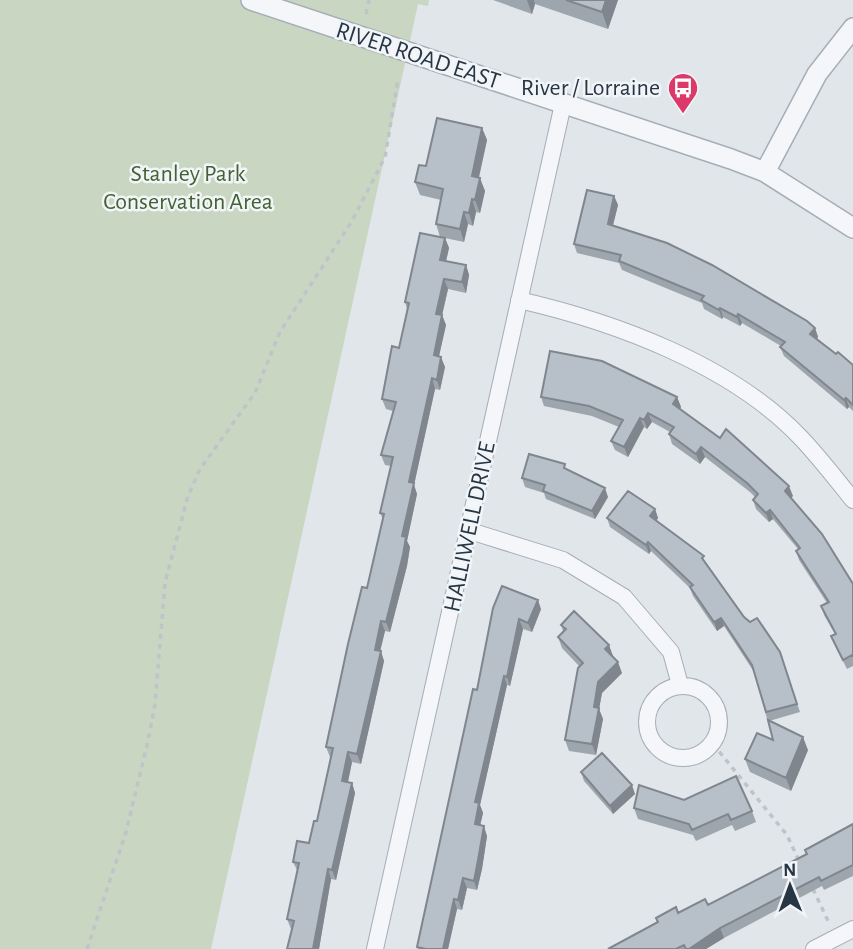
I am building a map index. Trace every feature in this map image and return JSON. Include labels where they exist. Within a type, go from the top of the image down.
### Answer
[{"type":"street","name":"RIVER ROAD EAST","points":[[251,0],[765,172],[853,228]]},
{"type":"street","points":[[765,172],[817,74],[853,28]]},
{"type":"street","name":"HALLIWELL DRIVE","points":[[375,949],[563,104]]},
{"type":"street","points":[[519,300],[610,324],[690,359],[761,404],[800,437],[853,500]]},
{"type":"street","points":[[470,531],[563,560],[624,597],[671,652],[680,685]]},
{"type":"street","points":[[680,685],[703,691],[715,704],[719,716],[718,732],[713,744],[702,753],[678,758],[666,754],[654,745],[648,734],[647,716],[651,703],[667,688],[680,685]]},
{"type":"street","points":[[814,949],[853,929]]},
{"type":"path","points":[[366,14],[369,0]]},
{"type":"path","points":[[87,949],[126,832],[148,741],[155,704],[165,583],[187,496],[200,469],[255,393],[280,332],[352,221],[386,157],[398,80]]},
{"type":"path","points":[[713,744],[787,835],[803,870]]},
{"type":"path","points":[[809,881],[836,938]]},
{"type":"green space","name":"Stanley Park Conservation Area","points":[[0,0],[429,0],[428,6],[418,4],[211,949],[0,949]]},
{"type":"building","points":[[566,0],[606,0],[602,12]]},
{"type":"building","points":[[437,118],[482,128],[472,176],[480,178],[475,200],[472,199],[469,213],[464,212],[460,229],[436,224],[443,189],[415,182],[419,165],[426,166]]},
{"type":"building","points":[[587,190],[614,196],[608,224],[667,243],[712,265],[807,321],[815,328],[810,334],[853,365],[853,405],[780,347],[785,342],[738,314],[737,317],[720,308],[719,310],[701,300],[704,296],[619,261],[621,255],[574,244]]},
{"type":"building","points":[[420,233],[445,238],[440,260],[466,265],[462,282],[444,279],[436,314],[442,315],[434,355],[441,357],[437,380],[432,378],[409,482],[414,483],[402,536],[406,537],[403,555],[386,622],[381,621],[375,650],[381,651],[357,754],[348,752],[342,781],[352,783],[332,870],[328,869],[313,949],[287,949],[294,921],[287,919],[299,863],[293,862],[297,841],[309,843],[314,821],[317,821],[333,748],[326,747],[348,644],[362,587],[367,588],[384,514],[380,513],[393,457],[381,455],[396,402],[382,399],[392,346],[399,348],[409,303],[405,302]]},
{"type":"building","points":[[550,351],[602,361],[677,397],[673,404],[720,438],[726,429],[789,486],[785,491],[822,534],[853,584],[853,656],[843,660],[831,636],[836,634],[821,606],[829,602],[796,551],[800,548],[770,510],[766,513],[753,500],[758,494],[701,447],[696,454],[669,434],[674,427],[648,413],[644,420],[640,418],[624,447],[611,441],[623,420],[589,406],[541,397]]},
{"type":"building","points":[[529,454],[565,464],[564,468],[605,488],[592,511],[543,491],[545,485],[522,478]]},
{"type":"building","points":[[628,491],[655,509],[650,516],[704,556],[702,558],[744,617],[750,622],[757,618],[780,652],[797,704],[766,712],[752,665],[721,618],[714,622],[690,587],[693,585],[648,542],[646,545],[607,518]]},
{"type":"building","points":[[502,586],[538,600],[528,623],[519,619],[475,802],[479,803],[475,824],[484,826],[474,881],[463,878],[458,900],[454,899],[443,949],[417,947],[473,689],[477,690],[493,608]]},
{"type":"building","points":[[574,611],[609,645],[605,649],[618,662],[598,682],[594,707],[599,708],[592,744],[565,740],[578,668],[583,663],[558,637],[566,629],[561,625]]},
{"type":"building","points":[[768,720],[803,737],[786,778],[745,759],[757,733],[773,740]]},
{"type":"building","points":[[602,753],[632,785],[610,806],[581,772]]},
{"type":"building","points":[[736,776],[752,811],[731,820],[728,814],[692,830],[689,824],[634,808],[639,785],[684,800]]},
{"type":"building","points":[[853,824],[853,865],[821,881],[819,877],[720,928],[689,949],[684,945],[676,949],[608,949],[658,922],[656,918],[676,907],[678,913],[705,899],[708,905],[807,854],[805,850]]},
{"type":"place","name":"River / Lorraine","points":[[683,115]]}]
